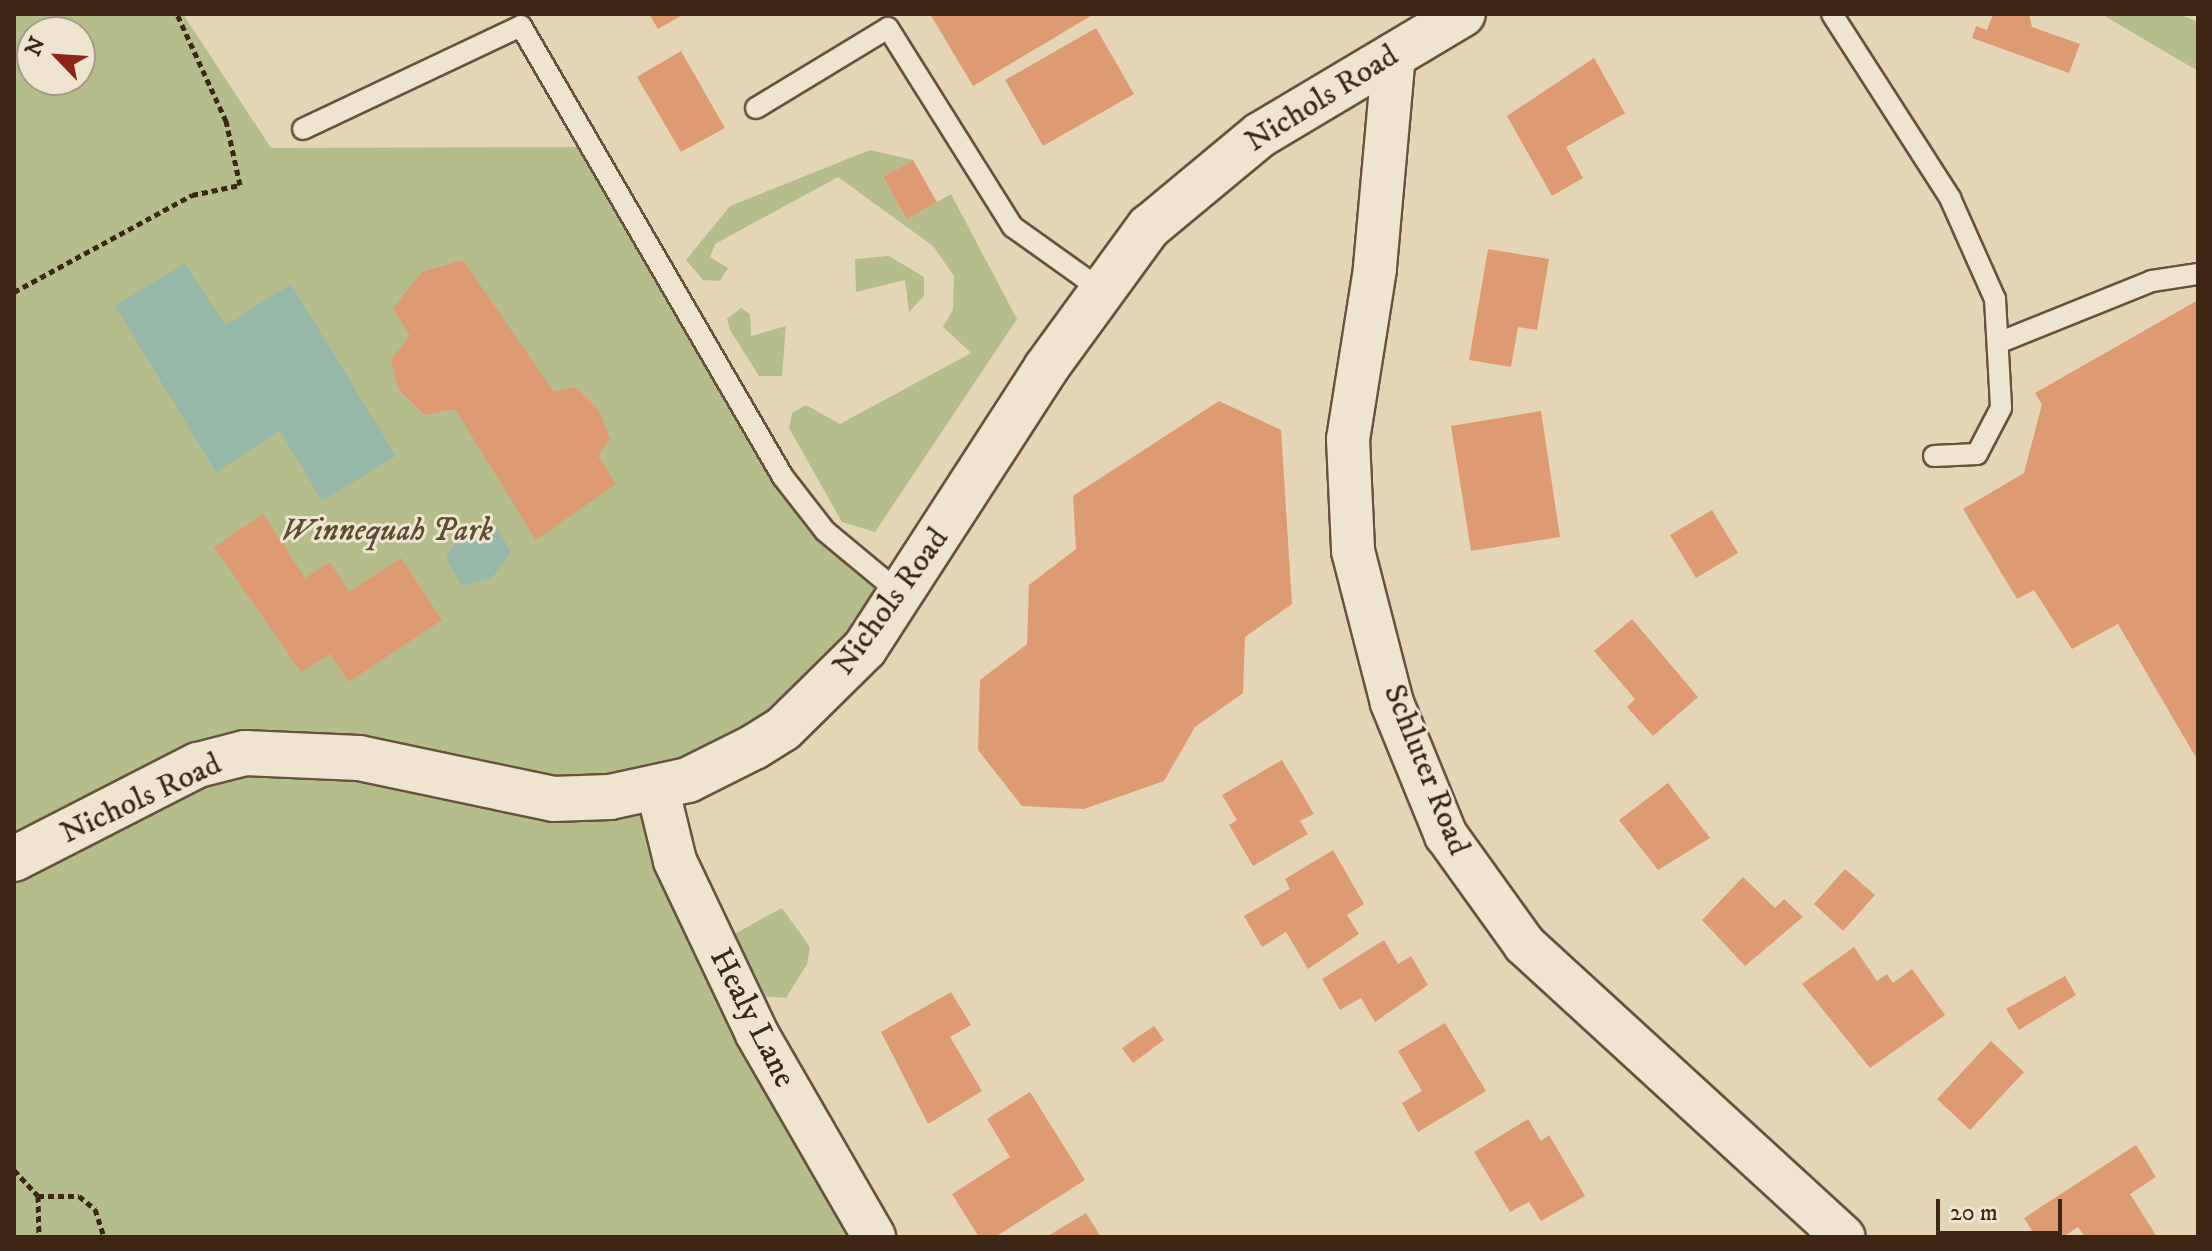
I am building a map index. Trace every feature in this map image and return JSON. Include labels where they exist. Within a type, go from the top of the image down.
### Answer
[{"type":"street","name":"Nichols Road","points":[[14,859],[198,765],[245,753],[359,758],[553,799],[657,787],[688,780],[783,729],[865,648],[1100,289],[1194,184],[1452,17]]},
{"type":"street","name":"Schluter Road","points":[[1394,54],[1375,269],[1348,439],[1353,551],[1392,703],[1446,835],[1525,945],[1844,1237]]},
{"type":"street","name":"Healy Lane","points":[[657,787],[675,861],[757,1034],[874,1237]]},
{"type":"lane","points":[[1832,14],[1950,198],[1995,299],[2001,408],[1977,454],[1934,456]]},
{"type":"lane","points":[[303,129],[521,26],[783,477],[825,531],[901,594]]},
{"type":"lane","points":[[756,108],[888,28],[1013,227],[1100,289]]},
{"type":"lane","points":[[1998,343],[2152,281],[2198,274]]},
{"type":"path","points":[[14,292],[192,195],[240,185],[226,121],[177,14]]},
{"type":"path","points":[[14,1170],[38,1196],[39,1237]]},
{"type":"path","points":[[38,1196],[79,1196],[95,1209],[104,1237]]},
{"type":"green space","name":"Winnequah Park","points":[[14,14],[183,14],[271,148],[597,147],[783,477],[901,594],[865,648],[657,787],[874,1237],[14,1237]]},
{"type":"green space","points":[[2101,14],[2179,14],[2198,22],[2198,71]]},
{"type":"green space","points":[[870,150],[913,160],[883,177],[907,219],[951,194],[1017,319],[875,532],[842,522],[789,428],[792,413],[806,405],[840,424],[971,353],[943,327],[953,310],[954,276],[933,246],[838,177],[715,244],[710,257],[728,268],[720,281],[703,280],[686,260],[730,206]]},
{"type":"green space","points":[[889,256],[924,277],[924,296],[909,312],[905,280],[856,292],[855,259]]},
{"type":"green space","points":[[741,308],[750,314],[751,336],[786,326],[782,376],[759,376],[730,330],[727,319]]},
{"type":"green space","points":[[782,908],[810,947],[807,964],[786,998],[760,996],[732,951],[736,933]]},
{"type":"shaded area","points":[[185,263],[225,325],[291,284],[396,456],[322,501],[280,431],[216,472],[115,306]]},
{"type":"shaded area","points":[[495,526],[511,551],[492,578],[462,586],[445,557],[462,534]]},
{"type":"building","points":[[649,14],[684,14],[658,29]]},
{"type":"building","points":[[930,14],[1094,14],[973,86]]},
{"type":"building","points":[[1993,14],[2029,14],[2032,27],[2080,44],[2069,73],[1972,38],[1976,26],[1987,30]]},
{"type":"building","points":[[1096,28],[1134,94],[1043,146],[1005,80]]},
{"type":"building","points":[[681,51],[725,128],[681,152],[637,77]]},
{"type":"building","points":[[1594,58],[1625,113],[1566,147],[1583,178],[1552,196],[1507,116]]},
{"type":"building","points":[[913,160],[937,202],[907,219],[883,177]]},
{"type":"building","points":[[1488,249],[1549,259],[1537,330],[1518,327],[1511,367],[1469,360]]},
{"type":"building","points":[[463,260],[554,392],[575,387],[599,410],[610,439],[598,456],[616,484],[536,540],[455,409],[425,415],[399,390],[391,360],[410,336],[393,308],[422,272]]},
{"type":"building","points":[[2198,300],[2198,761],[2118,624],[2072,649],[2034,590],[2017,599],[1963,509],[2024,473],[2042,404],[2035,393]]},
{"type":"building","points":[[1219,401],[1281,430],[1292,604],[1245,637],[1243,693],[1195,727],[1164,781],[1084,809],[1022,806],[978,750],[980,680],[1027,644],[1029,585],[1076,549],[1073,496]]},
{"type":"building","points":[[1541,411],[1560,537],[1471,551],[1451,426]]},
{"type":"building","points":[[1712,510],[1738,553],[1696,578],[1670,535]]},
{"type":"building","points":[[263,514],[305,578],[330,562],[349,592],[401,558],[442,620],[349,682],[330,654],[301,672],[214,547]]},
{"type":"building","points":[[1632,619],[1698,697],[1653,736],[1627,707],[1635,699],[1594,651]]},
{"type":"building","points":[[1282,760],[1314,814],[1300,821],[1308,834],[1253,866],[1229,825],[1237,820],[1222,795]]},
{"type":"building","points":[[1668,783],[1710,838],[1658,870],[1619,820]]},
{"type":"building","points":[[1333,850],[1364,904],[1347,915],[1359,934],[1308,969],[1286,932],[1262,947],[1244,916],[1290,889],[1285,879]]},
{"type":"building","points":[[1845,869],[1875,895],[1843,931],[1814,904]]},
{"type":"building","points":[[1743,877],[1775,908],[1784,899],[1803,917],[1745,966],[1702,920]]},
{"type":"building","points":[[1384,940],[1398,964],[1411,956],[1428,985],[1375,1022],[1361,998],[1340,1010],[1322,979]]},
{"type":"building","points":[[1854,947],[1877,981],[1887,974],[1893,983],[1912,969],[1945,1015],[1870,1068],[1802,984]]},
{"type":"building","points":[[2065,976],[2076,995],[2019,1030],[2006,1009]]},
{"type":"building","points":[[951,992],[971,1025],[950,1037],[982,1091],[928,1124],[881,1032]]},
{"type":"building","points":[[1445,1023],[1486,1091],[1418,1132],[1402,1103],[1422,1091],[1398,1051]]},
{"type":"building","points":[[1154,1026],[1164,1040],[1133,1063],[1122,1048]]},
{"type":"building","points":[[1991,1041],[2024,1072],[1970,1130],[1937,1099]]},
{"type":"building","points":[[1030,1092],[1085,1180],[995,1237],[979,1237],[952,1194],[1010,1157],[987,1119]]},
{"type":"building","points":[[1528,1119],[1541,1141],[1549,1135],[1585,1196],[1541,1221],[1529,1202],[1510,1212],[1474,1152]]},
{"type":"building","points":[[2136,1145],[2156,1177],[2130,1194],[2157,1237],[2085,1237],[2078,1227],[2063,1237],[2036,1237],[2024,1218]]},
{"type":"building","points":[[1086,1213],[1101,1237],[1046,1237]]}]
